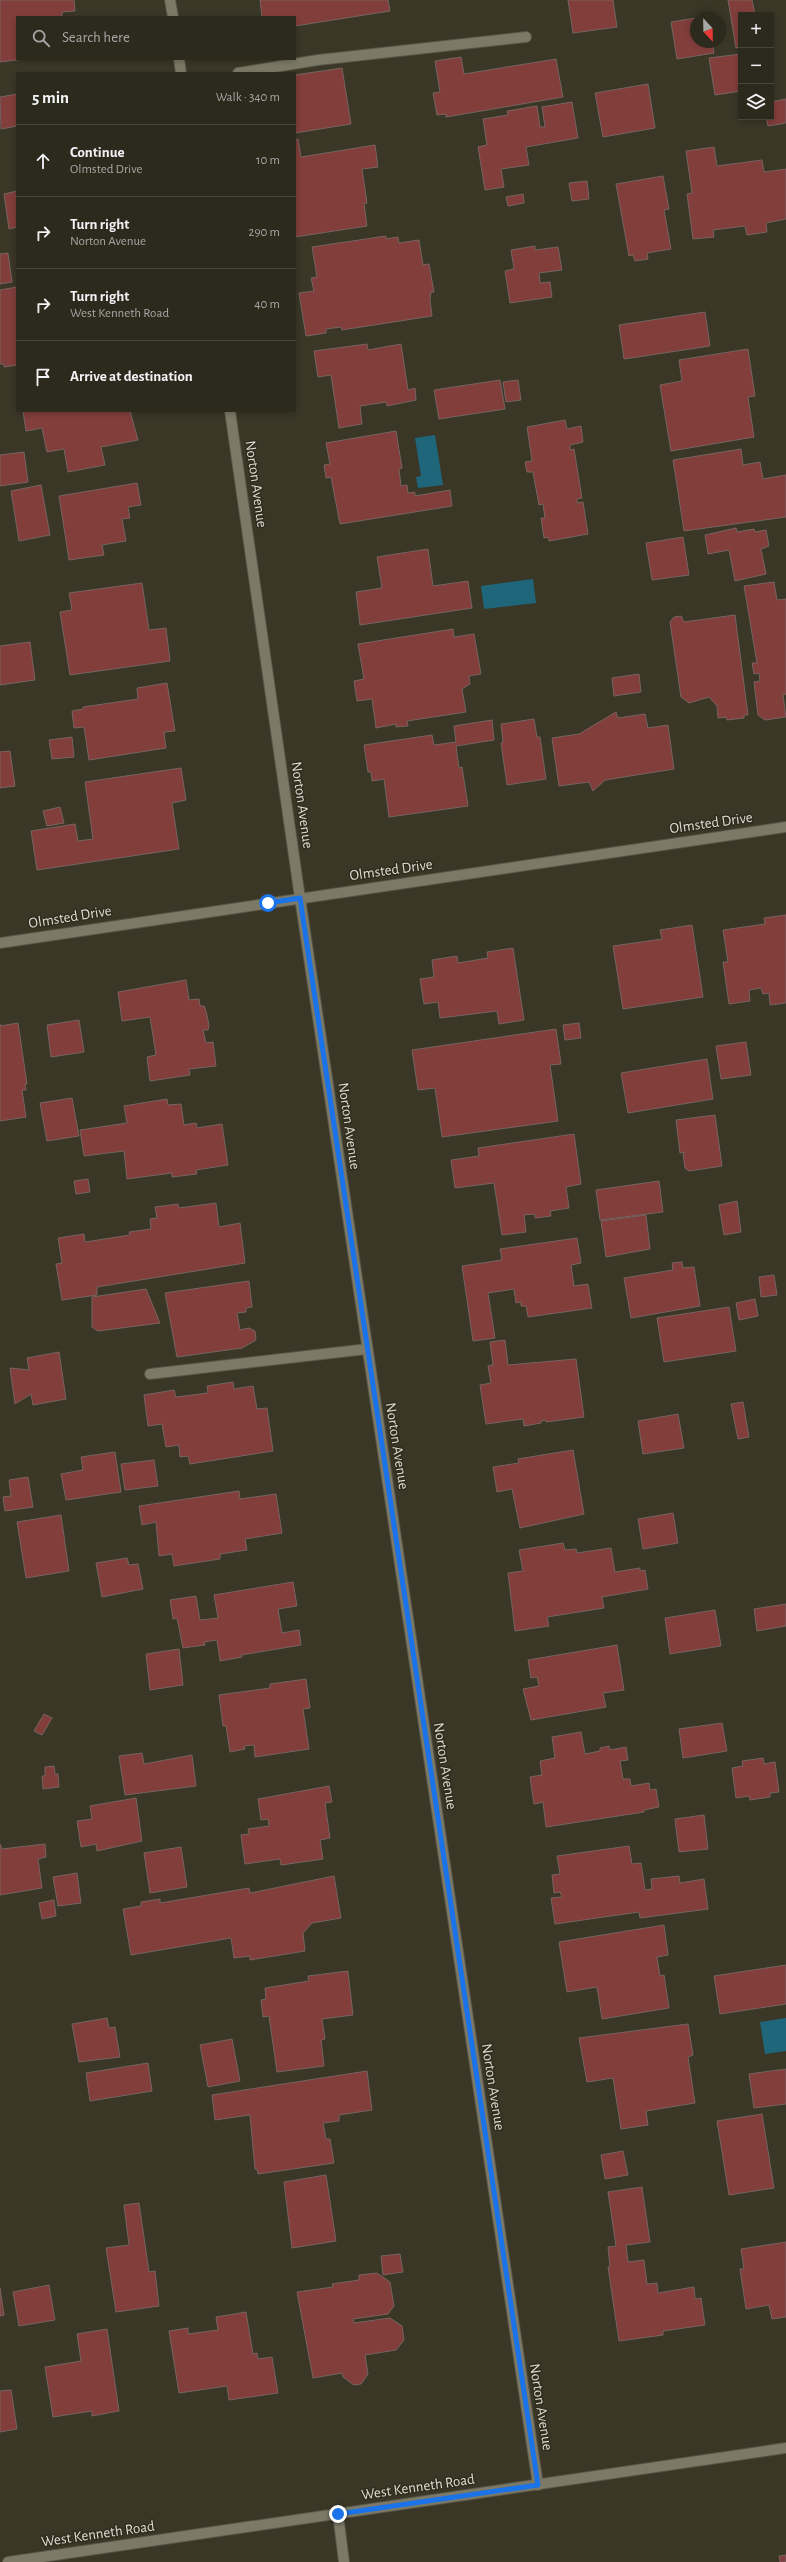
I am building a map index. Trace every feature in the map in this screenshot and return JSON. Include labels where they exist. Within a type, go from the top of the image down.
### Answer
[{"type":"street","points":[[170,0],[173,16]]},
{"type":"street","points":[[244,72],[318,60],[526,37]]},
{"type":"street","points":[[179,60],[181,72]]},
{"type":"street","name":"Norton Avenue","points":[[230,412],[300,898],[538,2485]]},
{"type":"street","name":"Olmsted Drive","points":[[0,943],[786,827]]},
{"type":"street","points":[[150,1374],[367,1349]]},
{"type":"street","name":"West Kenneth Road","points":[[8,2562],[41,2560],[338,2514],[786,2448]]},
{"type":"street","points":[[338,2514],[344,2562]]},
{"type":"water","points":[[435,435],[443,485],[418,488],[416,477],[421,476],[415,438]]},
{"type":"water","points":[[533,579],[536,603],[484,609],[481,586]]},
{"type":"water","points":[[786,2018],[786,2051],[765,2054],[760,2022]]},
{"type":"building","points":[[0,0],[74,0],[75,11],[62,12],[62,16],[16,16],[16,60],[0,62]]},
{"type":"building","points":[[260,0],[388,0],[390,11],[296,26],[296,16],[262,16]]},
{"type":"building","points":[[568,0],[613,0],[617,27],[573,33]]},
{"type":"building","points":[[728,0],[752,0],[754,12],[738,12],[738,48],[736,48]]},
{"type":"building","points":[[690,19],[690,48],[713,48],[714,53],[677,59],[671,22]]},
{"type":"building","points":[[738,54],[738,91],[715,95],[709,58]]},
{"type":"building","points":[[461,57],[464,74],[556,59],[563,97],[446,117],[446,114],[437,115],[433,93],[440,92],[435,61]]},
{"type":"building","points":[[342,68],[351,124],[296,133],[296,75]]},
{"type":"building","points":[[648,84],[655,128],[603,137],[595,93]]},
{"type":"building","points":[[16,94],[16,126],[1,129],[0,97]]},
{"type":"building","points":[[786,99],[786,123],[768,126],[767,120],[774,120],[774,101]]},
{"type":"building","points":[[572,102],[578,138],[526,147],[529,165],[501,169],[504,187],[485,190],[478,147],[487,145],[483,119],[508,115],[507,111],[537,106],[540,127],[545,127],[542,107]]},
{"type":"building","points":[[298,139],[301,157],[375,145],[378,167],[362,169],[367,203],[364,204],[367,226],[296,237],[296,140]]},
{"type":"building","points":[[714,147],[717,166],[762,160],[764,172],[786,169],[786,219],[766,223],[767,232],[747,235],[745,226],[713,230],[714,237],[693,239],[687,194],[692,193],[686,151]]},
{"type":"building","points":[[663,176],[669,209],[664,210],[671,249],[647,253],[648,259],[635,261],[633,255],[629,256],[616,184]]},
{"type":"building","points":[[587,181],[589,199],[572,201],[569,183]]},
{"type":"building","points":[[16,191],[16,227],[9,229],[4,194]]},
{"type":"building","points":[[523,194],[524,203],[508,206],[506,197]]},
{"type":"building","points":[[386,236],[386,239],[398,237],[399,243],[419,240],[423,265],[429,264],[434,292],[431,292],[430,300],[432,316],[342,330],[341,327],[326,329],[326,333],[306,336],[299,293],[314,291],[311,278],[317,277],[312,247]]},
{"type":"building","points":[[535,246],[535,250],[558,247],[562,270],[539,273],[540,283],[550,282],[552,297],[510,303],[505,271],[514,269],[511,250]]},
{"type":"building","points":[[8,253],[12,282],[0,284],[0,254]]},
{"type":"building","points":[[16,287],[16,365],[4,367],[4,364],[0,364],[0,290]]},
{"type":"building","points":[[705,312],[710,346],[624,359],[619,325]]},
{"type":"building","points":[[367,344],[368,350],[401,344],[408,390],[415,388],[416,400],[387,406],[386,402],[360,406],[362,424],[339,428],[331,375],[318,377],[314,351]]},
{"type":"building","points":[[748,349],[755,396],[748,397],[754,437],[671,451],[660,385],[682,381],[679,360]]},
{"type":"building","points":[[500,380],[505,409],[439,419],[434,390]]},
{"type":"building","points":[[518,380],[521,400],[506,402],[503,382]]},
{"type":"building","points":[[23,412],[130,412],[138,440],[101,447],[105,465],[68,472],[64,449],[47,452],[42,428],[26,431]]},
{"type":"building","points":[[565,420],[567,429],[581,426],[583,442],[570,445],[570,450],[574,449],[582,498],[577,499],[577,503],[583,502],[588,534],[549,541],[548,537],[544,538],[541,518],[545,518],[543,504],[539,505],[533,472],[527,472],[525,462],[532,461],[527,427]]},
{"type":"building","points":[[396,431],[402,468],[399,469],[401,486],[407,485],[408,493],[415,492],[415,496],[450,490],[452,506],[340,524],[331,477],[326,478],[324,465],[330,464],[326,443]]},
{"type":"building","points":[[741,449],[743,465],[760,462],[763,479],[786,475],[786,517],[684,531],[673,460]]},
{"type":"building","points":[[24,452],[28,482],[0,486],[0,455]]},
{"type":"building","points":[[137,483],[141,505],[128,507],[130,518],[122,519],[126,541],[102,545],[104,555],[69,560],[59,496]]},
{"type":"building","points":[[41,485],[50,535],[19,541],[11,491]]},
{"type":"building","points":[[736,528],[737,532],[754,529],[755,532],[766,530],[769,546],[761,549],[766,574],[735,581],[729,550],[708,554],[705,535]]},
{"type":"building","points":[[683,537],[689,575],[652,580],[646,543]]},
{"type":"building","points":[[428,549],[433,586],[468,581],[472,608],[360,625],[356,592],[382,588],[377,557]]},
{"type":"building","points":[[774,582],[777,600],[786,599],[786,694],[783,695],[786,717],[765,720],[758,715],[754,682],[760,681],[759,673],[754,674],[752,663],[757,663],[744,586]]},
{"type":"building","points":[[142,583],[149,630],[166,628],[170,661],[70,675],[60,612],[72,610],[69,593]]},
{"type":"building","points":[[735,615],[748,715],[744,715],[744,718],[727,720],[726,717],[718,718],[717,706],[709,697],[689,703],[681,697],[670,622],[674,617],[681,616],[684,622]]},
{"type":"building","points":[[453,629],[454,637],[474,634],[481,674],[469,676],[470,684],[462,689],[466,712],[407,721],[408,726],[396,727],[396,724],[376,728],[372,699],[357,701],[354,681],[364,679],[358,644]]},
{"type":"building","points":[[30,642],[35,680],[0,685],[0,646]]},
{"type":"building","points":[[639,674],[641,692],[614,696],[612,678]]},
{"type":"building","points":[[167,683],[175,731],[164,732],[166,748],[89,760],[84,727],[74,728],[72,711],[83,709],[83,707],[138,699],[137,688]]},
{"type":"building","points":[[616,712],[618,718],[645,714],[648,728],[668,725],[674,769],[605,780],[593,791],[589,782],[559,786],[552,738],[579,734]]},
{"type":"building","points":[[534,719],[537,737],[540,737],[546,779],[507,785],[501,743],[503,742],[501,724]]},
{"type":"building","points":[[492,720],[494,740],[456,746],[459,768],[462,767],[468,806],[389,817],[384,779],[372,781],[371,772],[368,772],[364,745],[432,735],[434,745],[456,742],[454,726]]},
{"type":"building","points":[[72,737],[74,757],[52,759],[49,740]]},
{"type":"building","points":[[10,751],[15,786],[0,788],[0,752]]},
{"type":"building","points":[[181,768],[186,800],[172,803],[179,849],[37,870],[31,831],[75,824],[78,841],[93,839],[85,782]]},
{"type":"building","points":[[60,807],[64,823],[47,826],[43,811]]},
{"type":"building","points":[[786,915],[786,1003],[770,1005],[769,993],[763,994],[761,988],[749,990],[750,1001],[729,1004],[723,962],[728,962],[723,930],[765,924],[764,918]]},
{"type":"building","points":[[692,925],[703,997],[623,1009],[613,946],[662,939],[660,930]]},
{"type":"building","points":[[513,948],[524,1020],[499,1024],[497,1011],[440,1018],[438,1002],[424,1004],[420,979],[434,977],[432,960],[457,956],[458,963],[488,958],[487,952]]},
{"type":"building","points":[[186,980],[189,1000],[199,999],[200,1006],[204,1006],[206,1011],[209,1025],[208,1030],[203,1030],[206,1043],[213,1042],[216,1066],[189,1069],[190,1075],[150,1081],[147,1057],[156,1055],[150,1017],[122,1021],[118,992]]},
{"type":"building","points":[[79,1020],[84,1052],[51,1057],[47,1025]]},
{"type":"building","points":[[18,1023],[27,1084],[25,1084],[26,1090],[22,1090],[26,1117],[0,1121],[0,1026]]},
{"type":"building","points":[[579,1023],[581,1038],[565,1040],[563,1025]]},
{"type":"building","points":[[556,1029],[561,1064],[550,1065],[558,1121],[442,1137],[435,1088],[418,1090],[412,1050]]},
{"type":"building","points":[[746,1042],[751,1075],[721,1079],[716,1046]]},
{"type":"building","points":[[707,1059],[713,1099],[628,1113],[621,1073]]},
{"type":"building","points":[[72,1098],[79,1136],[47,1141],[40,1103]]},
{"type":"building","points":[[167,1099],[168,1105],[181,1104],[184,1125],[196,1123],[197,1128],[222,1124],[228,1165],[196,1170],[197,1174],[172,1177],[172,1173],[127,1179],[124,1151],[84,1156],[80,1130],[127,1123],[124,1106]]},
{"type":"building","points":[[715,1115],[722,1166],[689,1171],[685,1168],[683,1154],[685,1152],[680,1153],[676,1120]]},
{"type":"building","points":[[574,1134],[581,1184],[566,1187],[569,1208],[550,1211],[551,1216],[535,1218],[535,1214],[524,1215],[526,1232],[502,1235],[494,1183],[455,1188],[451,1160],[479,1156],[478,1148]]},
{"type":"building","points":[[88,1179],[90,1192],[76,1194],[74,1181]]},
{"type":"building","points":[[659,1181],[663,1212],[600,1220],[596,1190]]},
{"type":"building","points":[[737,1201],[741,1232],[724,1235],[719,1205]]},
{"type":"building","points":[[216,1203],[219,1227],[240,1223],[245,1263],[97,1287],[97,1295],[62,1300],[56,1264],[62,1263],[58,1238],[84,1234],[85,1242],[130,1235],[129,1232],[151,1229],[150,1219],[157,1218],[155,1207],[178,1204],[179,1208]]},
{"type":"building","points":[[646,1215],[650,1249],[606,1257],[601,1221]]},
{"type":"building","points":[[577,1238],[581,1263],[571,1265],[574,1286],[588,1284],[592,1308],[528,1317],[526,1306],[521,1306],[521,1302],[516,1303],[514,1289],[488,1293],[495,1338],[473,1341],[462,1266],[502,1260],[500,1249]]},
{"type":"building","points":[[682,1262],[683,1268],[694,1267],[700,1306],[631,1318],[624,1278],[673,1270],[672,1263]]},
{"type":"building","points":[[774,1275],[777,1295],[761,1297],[759,1277]]},
{"type":"building","points":[[249,1281],[252,1307],[246,1308],[246,1312],[237,1313],[240,1330],[249,1328],[255,1331],[256,1340],[242,1348],[177,1357],[165,1293]]},
{"type":"building","points":[[146,1289],[160,1323],[98,1331],[92,1327],[92,1297]]},
{"type":"building","points":[[755,1299],[758,1316],[739,1320],[736,1303]]},
{"type":"building","points":[[729,1307],[736,1351],[664,1362],[657,1318]]},
{"type":"building","points":[[505,1340],[508,1365],[576,1359],[584,1417],[546,1422],[546,1420],[541,1421],[541,1423],[524,1426],[523,1419],[486,1424],[480,1385],[491,1383],[488,1366],[493,1365],[490,1342]]},
{"type":"building","points":[[59,1352],[66,1399],[33,1405],[31,1394],[15,1404],[10,1368],[29,1370],[27,1358]]},
{"type":"building","points":[[233,1382],[234,1389],[253,1386],[257,1409],[267,1408],[273,1451],[190,1464],[188,1456],[180,1457],[179,1445],[166,1447],[162,1424],[148,1426],[144,1395],[174,1390],[176,1397],[208,1393],[207,1386]]},
{"type":"building","points":[[743,1402],[749,1437],[738,1439],[731,1404]]},
{"type":"building","points":[[678,1414],[684,1448],[643,1454],[638,1421]]},
{"type":"building","points":[[573,1450],[584,1514],[520,1528],[512,1489],[497,1492],[493,1467],[519,1463],[518,1459]]},
{"type":"building","points":[[115,1452],[121,1492],[66,1500],[61,1474],[83,1470],[81,1457]]},
{"type":"building","points":[[154,1460],[158,1486],[125,1490],[121,1464]]},
{"type":"building","points":[[28,1477],[33,1507],[5,1511],[3,1497],[11,1496],[9,1480]]},
{"type":"building","points":[[239,1491],[240,1499],[276,1494],[282,1533],[245,1539],[247,1550],[220,1554],[220,1559],[174,1566],[172,1554],[159,1556],[156,1522],[142,1525],[139,1506]]},
{"type":"building","points":[[673,1513],[678,1543],[643,1549],[638,1519]]},
{"type":"building","points":[[61,1515],[69,1571],[26,1578],[17,1522]]},
{"type":"building","points":[[563,1543],[565,1550],[576,1549],[577,1553],[611,1548],[615,1572],[640,1568],[640,1571],[645,1570],[648,1589],[602,1597],[604,1608],[547,1617],[549,1626],[515,1631],[508,1573],[523,1571],[519,1550]]},
{"type":"building","points":[[127,1558],[129,1565],[138,1564],[143,1589],[102,1597],[96,1563]]},
{"type":"building","points":[[293,1582],[297,1606],[278,1609],[282,1633],[299,1630],[301,1645],[241,1655],[242,1657],[220,1661],[217,1640],[204,1642],[205,1645],[183,1648],[177,1618],[173,1619],[170,1600],[196,1596],[200,1620],[218,1618],[214,1595]]},
{"type":"building","points":[[786,1604],[786,1626],[757,1631],[754,1609]]},
{"type":"building","points":[[715,1610],[721,1646],[670,1654],[665,1618]]},
{"type":"building","points":[[617,1645],[624,1690],[603,1693],[606,1707],[531,1720],[523,1689],[539,1686],[537,1677],[531,1678],[528,1660]]},
{"type":"building","points":[[179,1649],[183,1685],[150,1690],[146,1654]]},
{"type":"building","points":[[306,1679],[310,1708],[303,1709],[309,1749],[255,1757],[254,1745],[244,1746],[245,1749],[230,1752],[226,1726],[223,1726],[219,1695],[270,1688],[270,1684]]},
{"type":"building","points":[[44,1714],[52,1718],[42,1735],[34,1731]]},
{"type":"building","points":[[722,1723],[727,1751],[683,1758],[679,1729]]},
{"type":"building","points":[[581,1732],[585,1754],[600,1751],[600,1748],[609,1746],[610,1750],[626,1747],[628,1760],[620,1761],[623,1779],[630,1779],[631,1786],[649,1783],[650,1790],[656,1789],[659,1807],[644,1810],[644,1812],[546,1827],[543,1802],[534,1804],[530,1777],[542,1775],[540,1761],[555,1758],[552,1737]]},
{"type":"building","points":[[142,1753],[144,1764],[192,1755],[196,1786],[125,1795],[119,1756]]},
{"type":"building","points":[[763,1758],[764,1764],[775,1762],[779,1792],[770,1793],[770,1797],[750,1800],[749,1796],[736,1798],[732,1768],[743,1766],[742,1761]]},
{"type":"building","points":[[54,1766],[55,1774],[58,1774],[59,1787],[43,1789],[42,1776],[45,1776],[45,1767]]},
{"type":"building","points":[[329,1786],[332,1802],[325,1803],[330,1838],[320,1840],[323,1859],[281,1865],[280,1859],[245,1864],[241,1835],[249,1834],[248,1829],[269,1826],[268,1819],[261,1820],[258,1799]]},
{"type":"building","points":[[136,1798],[142,1841],[97,1851],[96,1844],[81,1847],[77,1821],[92,1819],[90,1806]]},
{"type":"building","points":[[704,1815],[708,1849],[679,1852],[675,1819]]},
{"type":"building","points":[[0,1844],[2,1849],[45,1844],[46,1857],[38,1859],[42,1888],[0,1895]]},
{"type":"building","points":[[629,1846],[632,1864],[641,1863],[645,1890],[652,1889],[651,1879],[679,1876],[680,1883],[704,1879],[708,1909],[640,1918],[639,1912],[555,1924],[551,1898],[562,1897],[560,1892],[554,1893],[552,1875],[560,1874],[557,1856]]},
{"type":"building","points":[[181,1847],[187,1887],[150,1893],[144,1853]]},
{"type":"building","points":[[77,1873],[81,1903],[58,1906],[53,1877]]},
{"type":"building","points":[[334,1876],[341,1918],[312,1923],[303,1933],[305,1951],[250,1960],[250,1956],[234,1958],[231,1938],[131,1955],[123,1909],[141,1906],[141,1902],[160,1899],[160,1903],[249,1888],[250,1893]]},
{"type":"building","points":[[54,1900],[56,1916],[42,1919],[39,1903]]},
{"type":"building","points":[[664,1925],[668,1955],[657,1957],[660,1976],[664,1975],[669,2008],[602,2019],[597,1987],[567,1992],[559,1942]]},
{"type":"building","points":[[786,1965],[786,2004],[720,2014],[714,1976]]},
{"type":"building","points":[[348,1971],[353,2015],[322,2019],[325,2039],[321,2040],[324,2066],[277,2072],[269,2016],[263,2017],[261,2000],[266,1999],[265,1988],[309,1981],[308,1976]]},
{"type":"building","points":[[107,2018],[109,2028],[115,2027],[120,2057],[79,2062],[72,2024]]},
{"type":"building","points":[[688,2024],[693,2055],[688,2057],[695,2103],[646,2111],[648,2125],[621,2129],[613,2078],[587,2082],[579,2038]]},
{"type":"building","points":[[232,2039],[240,2081],[208,2087],[200,2045]]},
{"type":"building","points":[[148,2063],[152,2091],[90,2101],[86,2073]]},
{"type":"building","points":[[786,2069],[786,2104],[754,2108],[749,2074]]},
{"type":"building","points":[[367,2071],[372,2110],[339,2115],[339,2121],[323,2123],[326,2139],[330,2139],[334,2163],[258,2174],[257,2169],[255,2169],[250,2115],[215,2120],[212,2095]]},
{"type":"building","points":[[762,2114],[774,2188],[729,2195],[717,2121]]},
{"type":"building","points":[[623,2151],[628,2175],[605,2179],[601,2155]]},
{"type":"building","points":[[326,2175],[336,2241],[292,2248],[284,2182]]},
{"type":"building","points":[[642,2187],[650,2242],[626,2245],[628,2262],[644,2260],[647,2284],[657,2283],[658,2293],[694,2287],[695,2299],[701,2298],[705,2325],[663,2331],[663,2335],[619,2341],[608,2267],[610,2267],[608,2247],[616,2246],[608,2192]]},
{"type":"building","points":[[139,2203],[149,2272],[155,2271],[159,2306],[116,2312],[106,2248],[129,2245],[124,2205]]},
{"type":"building","points":[[786,2242],[786,2317],[772,2319],[769,2305],[746,2309],[740,2269],[744,2269],[741,2249]]},
{"type":"building","points":[[400,2254],[403,2272],[383,2275],[381,2256]]},
{"type":"building","points":[[377,2273],[390,2282],[394,2306],[388,2314],[353,2319],[354,2323],[390,2318],[402,2326],[404,2340],[396,2350],[365,2355],[368,2374],[361,2384],[354,2385],[343,2377],[342,2373],[313,2378],[297,2292],[333,2287],[332,2284],[359,2280],[359,2275]]},
{"type":"building","points":[[49,2285],[55,2320],[19,2326],[13,2292]]},
{"type":"building","points":[[0,2288],[4,2315],[0,2316]]},
{"type":"building","points":[[246,2312],[253,2354],[257,2353],[258,2359],[272,2357],[278,2393],[229,2400],[227,2386],[179,2393],[169,2331],[188,2328],[188,2334],[218,2330],[216,2317]]},
{"type":"building","points":[[107,2329],[119,2411],[92,2416],[92,2411],[53,2417],[45,2367],[81,2361],[77,2334]]},
{"type":"building","points":[[11,2390],[17,2429],[0,2432],[0,2391]]},
{"type":"building","points":[[786,2555],[786,2562],[780,2562],[779,2556]]},
{"type":"route","points":[[268,903],[300,898],[538,2485],[338,2514]]}]
